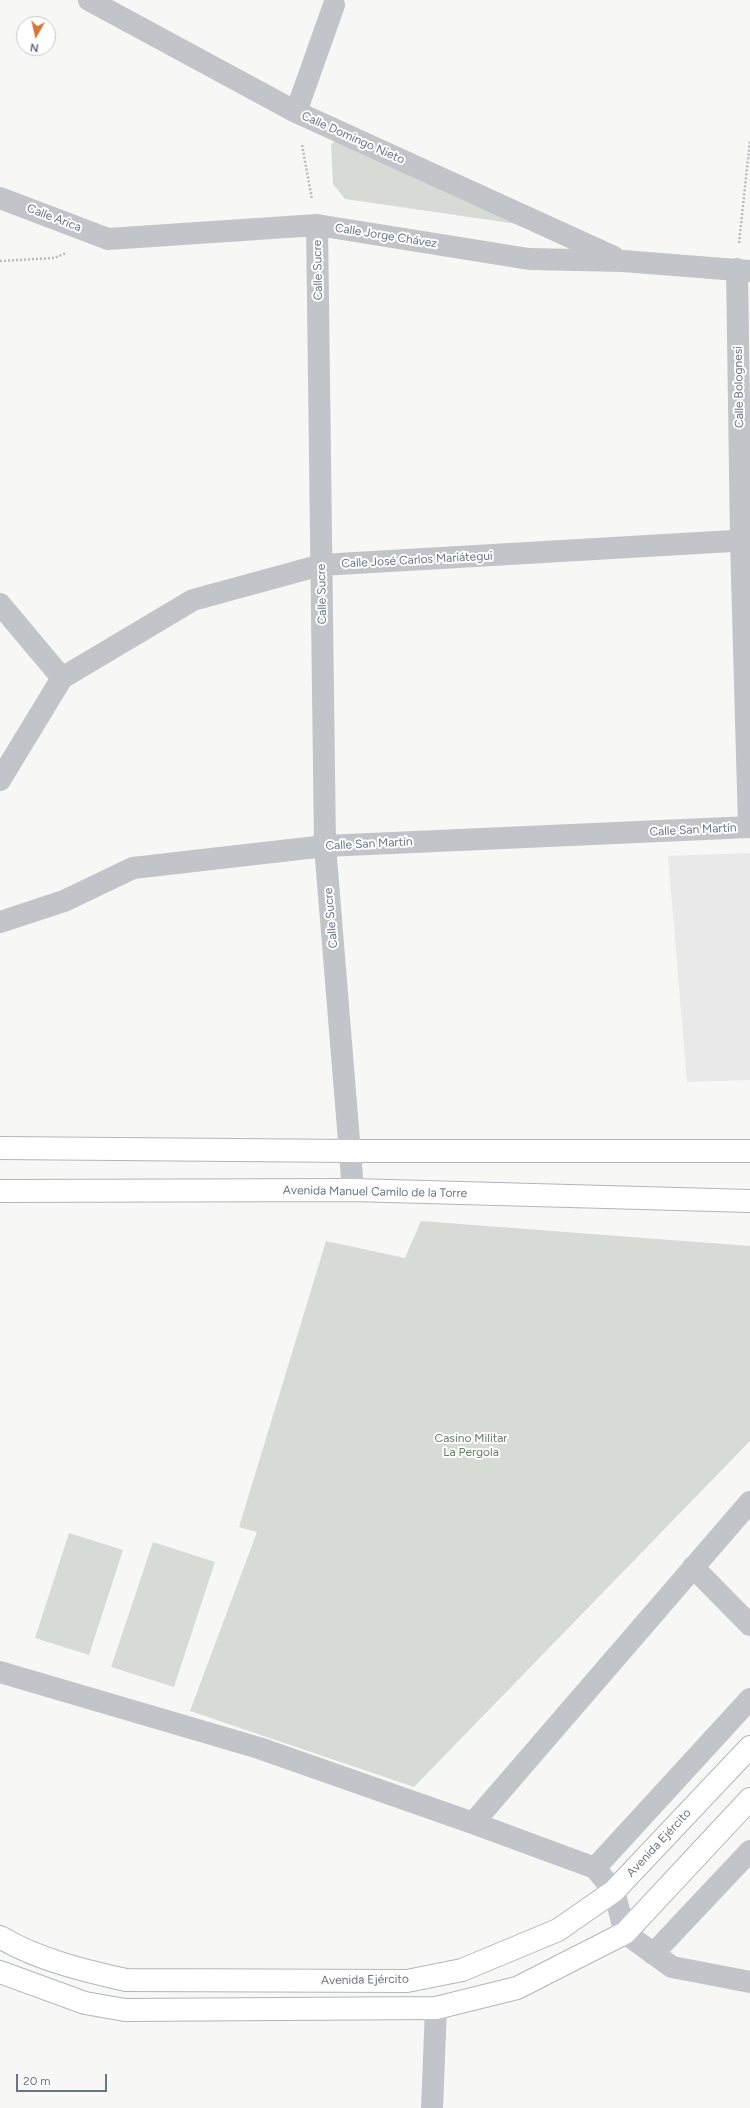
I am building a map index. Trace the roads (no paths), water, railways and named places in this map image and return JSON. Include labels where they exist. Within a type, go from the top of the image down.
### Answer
[{"type":"main road","points":[[0,1148],[351,1151],[750,1150]]},
{"type":"main road","name":"Avenida Manuel Camilo de la Torre","points":[[0,1191],[353,1190],[750,1201]]},
{"type":"main road","name":"Avenida Ejército","points":[[0,1937],[14,1945],[90,1972],[126,1980],[407,1981],[462,1970],[558,1930],[614,1891],[750,1747]]},
{"type":"main road","points":[[0,1972],[85,2003],[125,2010],[436,2008],[517,1988],[626,1933],[750,1799]]},
{"type":"main road","points":[[125,2010],[126,1980]]},
{"type":"street","name":"Calle Domingo Nieto","points":[[89,0],[296,112],[623,261]]},
{"type":"street","points":[[296,112],[334,5]]},
{"type":"street","name":"Calle Arica","points":[[0,198],[108,239]]},
{"type":"street","name":"Calle Jorge Chávez","points":[[108,239],[317,225],[529,259],[623,261],[743,270]]},
{"type":"street","name":"Calle Sucre","points":[[317,225],[326,846],[353,1190]]},
{"type":"street","name":"Calle Bolognesi","points":[[743,270],[750,827]]},
{"type":"street","name":"Calle José Carlos Mariátegui","points":[[0,780],[62,678],[193,600],[321,565],[746,540]]},
{"type":"street","points":[[0,604],[62,678]]},
{"type":"street","name":"Calle San Martín","points":[[0,922],[64,901],[133,868],[326,846],[750,827]]},
{"type":"street","points":[[473,1823],[750,1502]]},
{"type":"street","points":[[693,1567],[750,1625]]},
{"type":"street","points":[[0,1672],[260,1748],[473,1823],[595,1868],[614,1891],[626,1933],[654,1954],[672,1967],[750,1982]]},
{"type":"street","points":[[595,1868],[750,1699]]},
{"type":"street","points":[[654,1954],[750,1851]]},
{"type":"street","points":[[432,2108],[436,2008]]},
{"type":"park label","name":"Casino Militar La Pergola","points":[[471,1445]]}]
